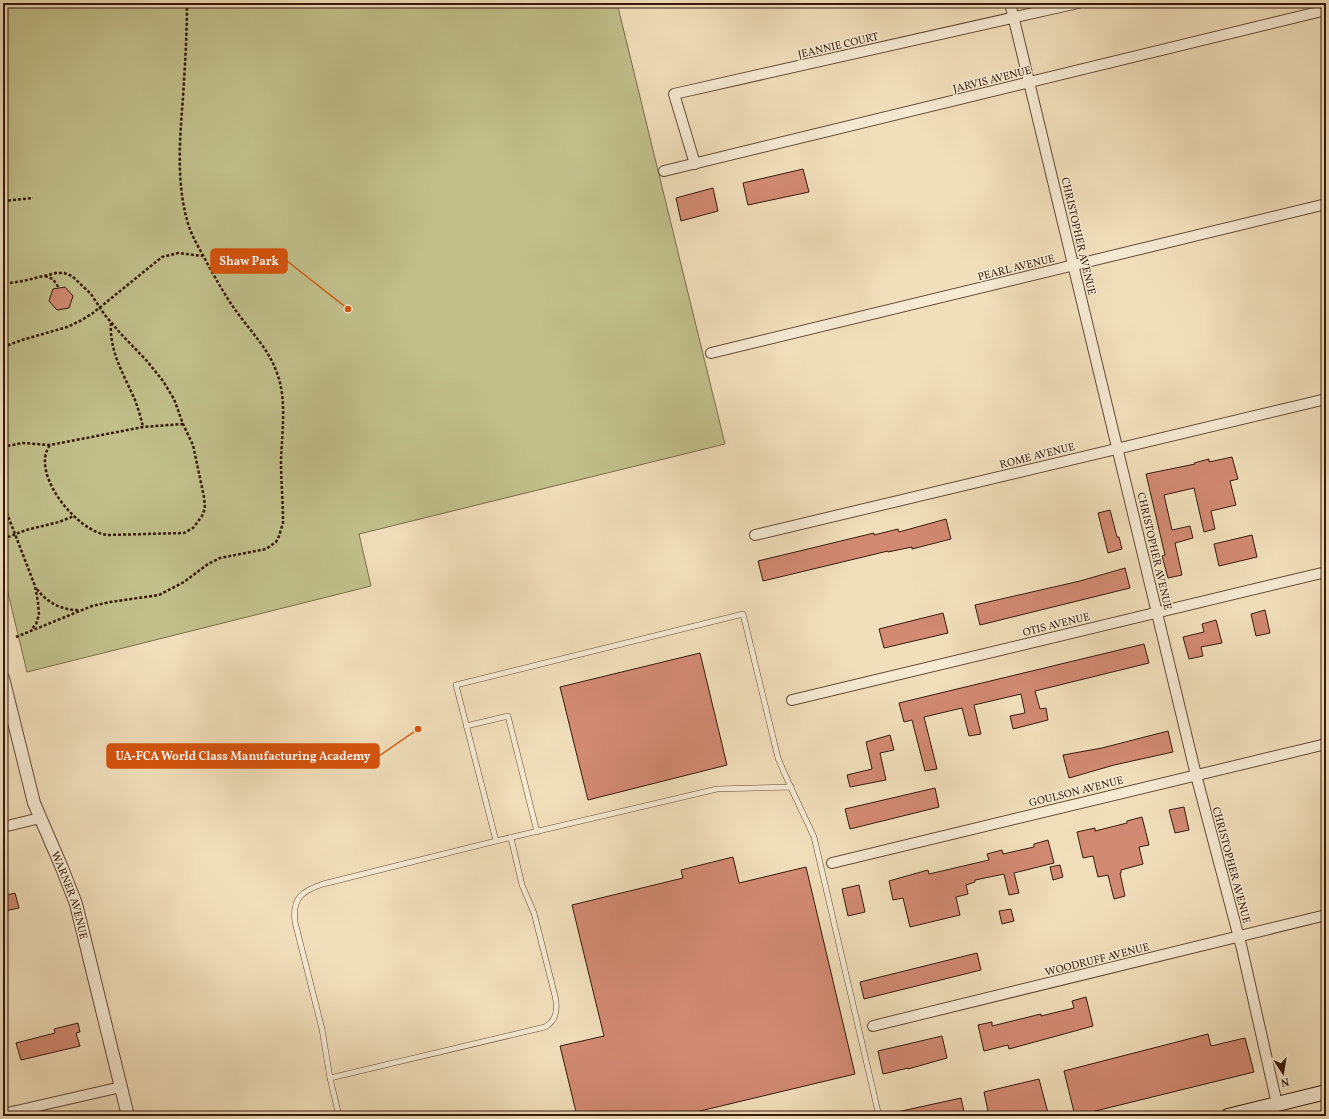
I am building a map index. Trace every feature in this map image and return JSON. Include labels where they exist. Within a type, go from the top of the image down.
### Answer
[{"type":"main road","points":[[1228,1116],[1326,1092]]},
{"type":"street","name":"CHRISTOPHER AVENUE","points":[[1010,3],[1196,775],[1238,936],[1277,1104]]},
{"type":"street","name":"JEANNIE COURT","points":[[695,164],[674,94],[1078,3]]},
{"type":"street","name":"JARVIS AVENUE","points":[[664,171],[1326,10]]},
{"type":"street","name":"PEARL AVENUE","points":[[711,353],[1326,204]]},
{"type":"street","name":"ROME AVENUE","points":[[755,536],[1326,399]]},
{"type":"street","name":"OTIS AVENUE","points":[[792,700],[1326,572]]},
{"type":"street","name":"WARNER AVENUE","points":[[3,678],[34,803],[76,904],[128,1116]]},
{"type":"street","name":"GOULSON AVENUE","points":[[832,863],[1326,744]]},
{"type":"street","points":[[3,827],[40,818]]},
{"type":"street","name":"WOODRUFF AVENUE","points":[[873,1026],[1326,915]]},
{"type":"street","points":[[3,1114],[120,1087]]},
{"type":"lane","points":[[496,841],[456,685],[743,614],[778,758],[814,837],[879,1116]]},
{"type":"lane","points":[[466,726],[508,716],[538,832]]},
{"type":"lane","points":[[339,1116],[330,1078],[322,1028],[295,922],[294,909],[299,897],[312,888],[323,884],[496,841],[717,789],[791,787]]},
{"type":"lane","points":[[330,1078],[545,1027],[554,1019],[557,1005],[556,996],[534,913],[522,885],[511,838]]},
{"type":"path","points":[[16,637],[82,610],[110,602],[159,595],[184,582],[208,564],[220,558],[266,549],[276,542],[282,530],[282,395],[278,374],[266,351],[231,303],[203,256],[193,237],[187,219],[180,175],[180,152],[187,34],[187,3]]},
{"type":"path","points":[[3,201],[33,198]]},
{"type":"path","points":[[3,347],[67,327],[80,321],[100,307],[162,257],[178,252],[203,256]]},
{"type":"path","points":[[3,283],[23,281],[60,273],[72,276],[91,294],[126,340],[147,361],[163,381],[174,399],[195,451],[204,497],[204,512],[193,528],[187,532],[103,535],[92,530],[74,516],[58,496],[46,474],[44,466],[47,448],[50,445]]},
{"type":"path","points":[[44,276],[53,279],[59,288]]},
{"type":"path","points":[[112,322],[111,338],[114,351],[135,401],[143,427]]},
{"type":"path","points":[[3,444],[7,446],[23,443],[50,445],[143,427],[183,424]]},
{"type":"path","points":[[3,503],[35,586],[38,602],[39,615],[36,624],[27,633]]},
{"type":"path","points":[[3,540],[26,530],[59,522],[74,516]]},
{"type":"path","points":[[35,586],[41,595],[52,603],[71,610],[82,610]]},
{"type":"shaded area","points":[[3,3],[617,3],[725,444],[359,534],[371,586],[27,672],[3,572]]},
{"type":"building","points":[[803,169],[809,192],[748,205],[743,183]]},
{"type":"building","points":[[713,188],[718,211],[681,221],[676,198]]},
{"type":"building","points":[[65,287],[73,296],[69,308],[57,310],[49,301],[53,289]]},
{"type":"building","points":[[1232,457],[1238,479],[1230,481],[1236,505],[1211,511],[1215,529],[1204,532],[1194,488],[1164,495],[1172,530],[1190,526],[1193,538],[1175,543],[1182,575],[1168,578],[1162,556],[1165,555],[1146,474],[1195,464],[1194,463],[1209,459],[1209,462]]},
{"type":"building","points":[[1110,510],[1117,537],[1119,537],[1122,549],[1108,553],[1098,513]]},
{"type":"building","points":[[946,519],[951,539],[912,549],[912,547],[888,551],[763,581],[758,561],[874,533],[874,535],[898,529],[899,532]]},
{"type":"building","points":[[1252,535],[1257,557],[1219,566],[1214,544]]},
{"type":"building","points":[[1125,568],[1130,588],[980,625],[975,605],[1080,581]]},
{"type":"building","points":[[1265,610],[1270,633],[1256,636],[1251,614]]},
{"type":"building","points":[[943,613],[948,633],[884,648],[879,629]]},
{"type":"building","points":[[1216,620],[1222,643],[1201,647],[1203,656],[1189,659],[1183,637],[1204,632],[1202,624]]},
{"type":"building","points":[[1144,644],[1149,663],[1035,691],[1040,709],[1046,708],[1048,720],[1013,729],[1010,716],[1025,713],[1021,694],[974,705],[981,734],[969,736],[962,708],[924,717],[937,769],[925,771],[912,720],[904,722],[899,703]]},
{"type":"building","points":[[700,653],[727,765],[588,800],[560,687]]},
{"type":"building","points":[[1168,731],[1173,752],[1114,765],[1069,778],[1063,755],[1102,748]]},
{"type":"building","points":[[890,735],[894,750],[880,753],[886,780],[850,787],[847,775],[872,769],[866,742]]},
{"type":"building","points":[[935,788],[939,807],[850,829],[845,809]]},
{"type":"building","points":[[1184,807],[1189,830],[1175,833],[1169,810]]},
{"type":"building","points":[[1142,817],[1149,845],[1139,847],[1143,864],[1121,870],[1120,873],[1125,896],[1114,899],[1108,875],[1098,877],[1093,856],[1083,858],[1077,832],[1095,828],[1095,831],[1127,823],[1127,821]]},
{"type":"building","points":[[1048,840],[1054,863],[1014,873],[1019,893],[1009,895],[1004,874],[975,880],[975,882],[966,885],[968,894],[956,897],[960,915],[910,927],[903,898],[893,900],[889,881],[928,870],[929,874],[989,860],[987,854],[1002,850],[1003,854],[1034,847],[1034,844]]},
{"type":"building","points":[[733,857],[739,883],[806,867],[855,1074],[679,1116],[577,1116],[560,1046],[604,1036],[572,905],[683,878],[681,870]]},
{"type":"building","points":[[1060,865],[1063,877],[1053,880],[1050,867]]},
{"type":"building","points":[[859,885],[865,912],[848,916],[842,889]]},
{"type":"building","points":[[15,893],[19,908],[5,911],[3,896]]},
{"type":"building","points":[[1011,909],[1014,921],[1002,924],[999,911]]},
{"type":"building","points":[[977,953],[981,970],[864,999],[860,982]]},
{"type":"building","points":[[1086,997],[1093,1026],[1009,1049],[1008,1045],[984,1051],[978,1025],[992,1022],[992,1026],[1041,1014],[1041,1016],[1074,1008],[1072,1001]]},
{"type":"building","points":[[78,1023],[80,1032],[76,1033],[80,1046],[21,1060],[16,1043],[55,1033],[54,1029]]},
{"type":"building","points":[[1208,1034],[1211,1046],[1245,1038],[1254,1072],[1075,1116],[1064,1071]]},
{"type":"building","points":[[942,1036],[947,1058],[908,1069],[883,1074],[878,1051]]},
{"type":"building","points":[[1039,1079],[1048,1113],[1037,1116],[989,1116],[984,1092]]},
{"type":"building","points":[[961,1098],[965,1116],[898,1116],[897,1112]]},
{"type":"place","name":"Shaw Park","points":[[348,309]]},
{"type":"place","name":"UA-FCA World Class Manufacturing Academy","points":[[418,729]]}]
